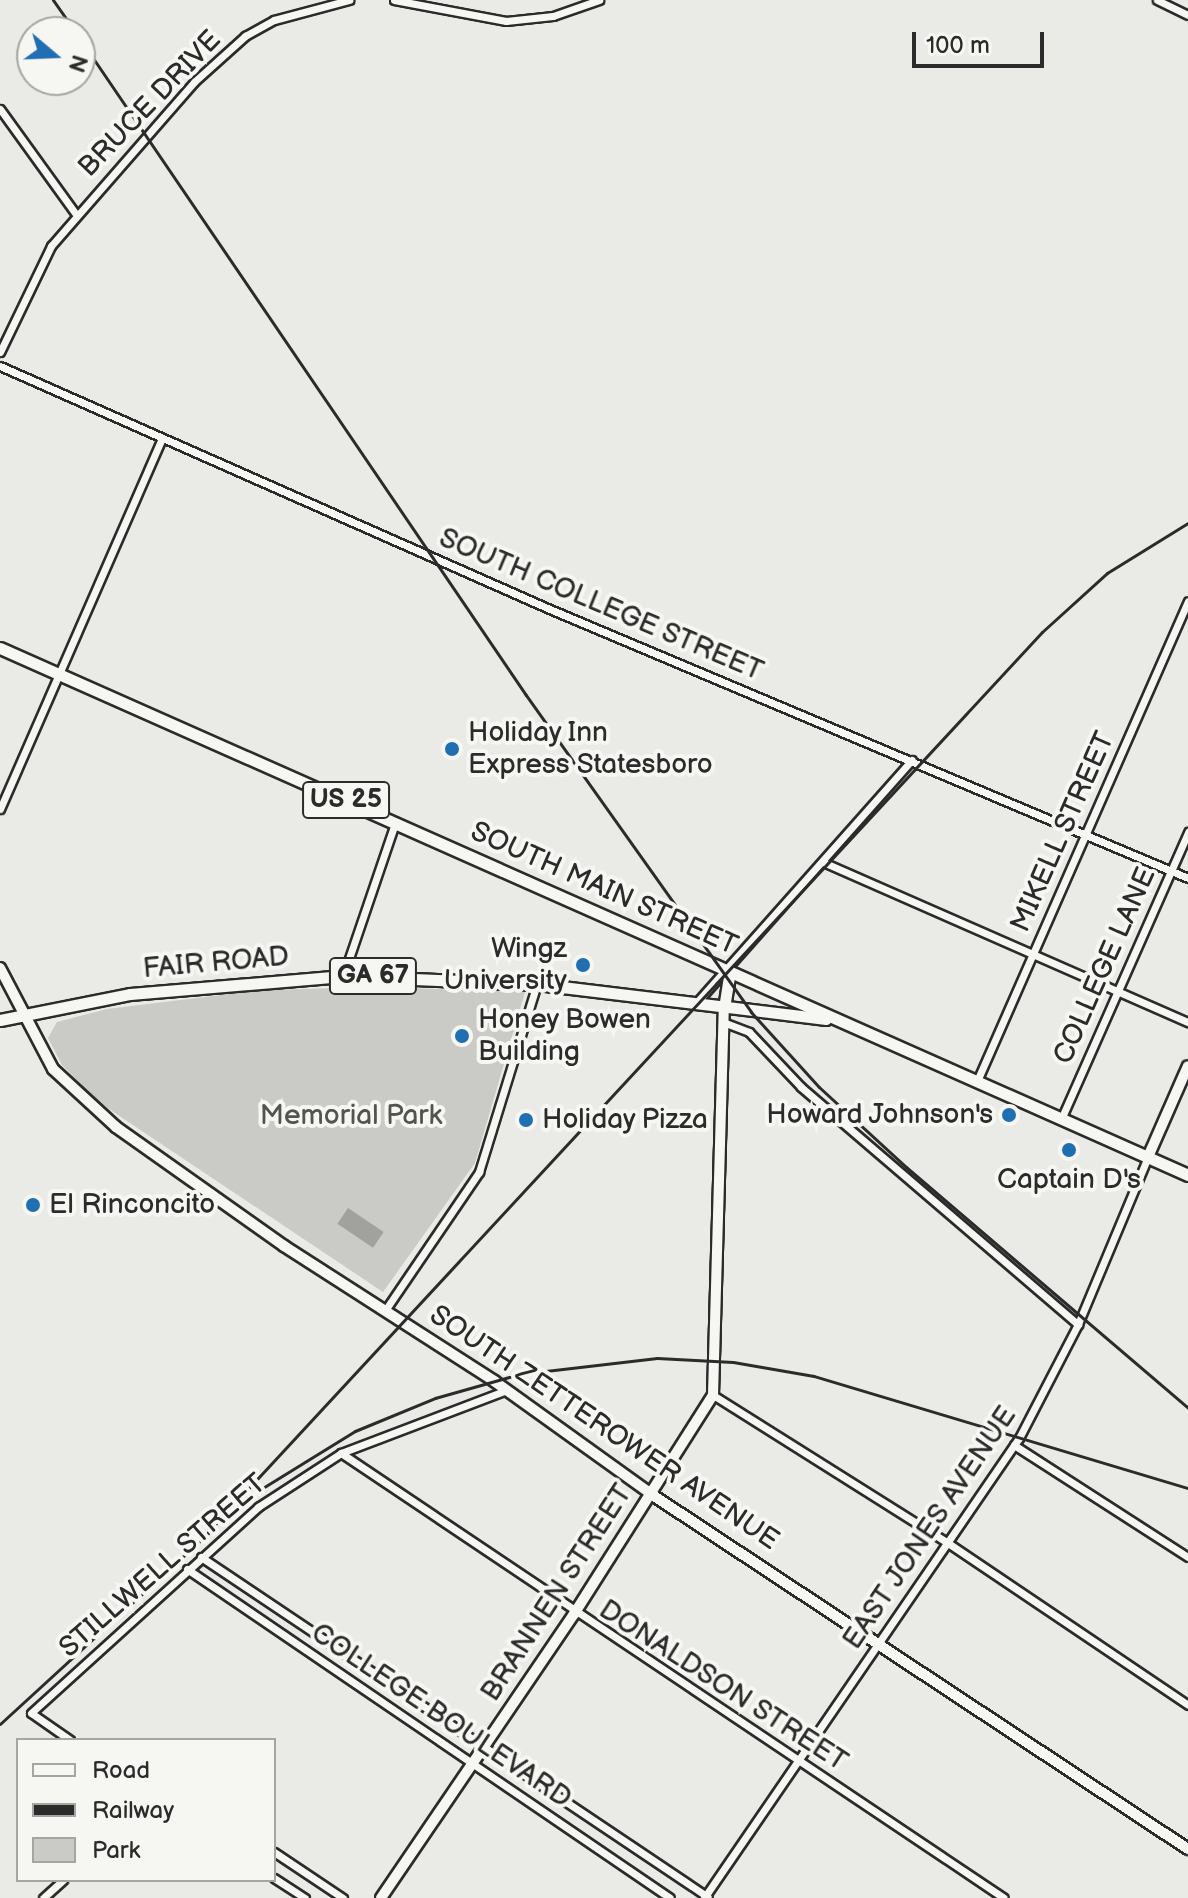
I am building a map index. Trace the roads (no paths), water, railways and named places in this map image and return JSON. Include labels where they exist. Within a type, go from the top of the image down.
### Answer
[{"type":"main road","name":"SOUTH MAIN STREET","points":[[0,648],[1188,1175]]},
{"type":"main road","points":[[724,1008],[728,971]]},
{"type":"main road","name":"FAIR ROAD","points":[[0,1020],[130,994],[343,976],[537,984],[724,1008]]},
{"type":"main road","name":"GA 67","points":[[724,1008],[839,1020]]},
{"type":"street","name":"BRUCE DRIVE","points":[[0,352],[51,246],[75,213],[194,82],[245,36],[310,7],[349,0]]},
{"type":"street","points":[[394,0],[506,21],[553,16],[599,0]]},
{"type":"street","points":[[1157,0],[1188,15]]},
{"type":"street","points":[[0,109],[75,213]]},
{"type":"street","name":"SOUTH COLLEGE STREET","points":[[0,366],[162,439],[1188,878]]},
{"type":"street","points":[[0,809],[162,439]]},
{"type":"street","name":"MIKELL STREET","points":[[977,1081],[1188,601]]},
{"type":"street","points":[[696,1003],[728,971],[912,760]]},
{"type":"street","points":[[343,976],[395,823]]},
{"type":"street","name":"COLLEGE LANE","points":[[1062,1117],[1188,832]]},
{"type":"street","points":[[823,862],[1188,1022]]},
{"type":"street","name":"SOUTH ZETTEROWER AVENUE","points":[[0,968],[53,1069],[116,1127],[284,1246],[386,1309],[507,1390],[651,1494],[881,1642],[1188,1849]]},
{"type":"street","points":[[386,1309],[447,1226],[479,1172],[537,984]]},
{"type":"street","points":[[724,1008],[713,1395],[948,1543],[1188,1705]]},
{"type":"street","points":[[723,1022],[749,1032],[801,1087],[1078,1324]]},
{"type":"street","points":[[1148,1157],[1188,1066]]},
{"type":"street","name":"EAST JONES AVENUE","points":[[707,1897],[1014,1445],[1078,1324],[1148,1157]]},
{"type":"street","name":"STILLWELL STREET","points":[[67,1738],[31,1713],[258,1507],[341,1453],[507,1390]]},
{"type":"street","name":"BRANNEN STREET","points":[[381,1898],[574,1614],[713,1395]]},
{"type":"street","points":[[1014,1445],[1188,1557]]},
{"type":"street","name":"DONALDSON STREET","points":[[341,1453],[574,1614],[1004,1898]]},
{"type":"street","name":"COLLEGE BOULEVARD","points":[[201,1557],[707,1897]]},
{"type":"street","name":"COLLEGE BOULEVARD","points":[[187,1569],[670,1898]]},
{"type":"street","points":[[276,1853],[343,1898]]},
{"type":"street","points":[[276,1879],[305,1898]]},
{"type":"street","points":[[43,1898],[61,1882]]},
{"type":"railway","points":[[53,0],[64,16]]},
{"type":"railway","points":[[96,63],[526,695],[751,1012],[819,1087],[906,1167],[1188,1408]]},
{"type":"railway","points":[[208,1532],[1042,632],[1107,573],[1188,523]]},
{"type":"railway","points":[[261,1489],[355,1431],[435,1398],[520,1374],[657,1358],[733,1362],[814,1376],[1188,1488]]},
{"type":"railway","points":[[0,1724],[215,1527]]},
{"type":"place","name":"Holiday Inn Express Statesboro","points":[[452,749]]},
{"type":"place","name":"Wingz University","points":[[583,965]]},
{"type":"place","name":"Honey Bowen Building","points":[[462,1036]]},
{"type":"place","name":"Howard Johnson's","points":[[1009,1115]]},
{"type":"place","name":"Holiday Pizza","points":[[526,1120]]},
{"type":"place","name":"Captain D's","points":[[1069,1150]]},
{"type":"place","name":"El Rinconcito","points":[[33,1205]]},
{"type":"park label","name":"Memorial Park","points":[[351,1116]]}]
